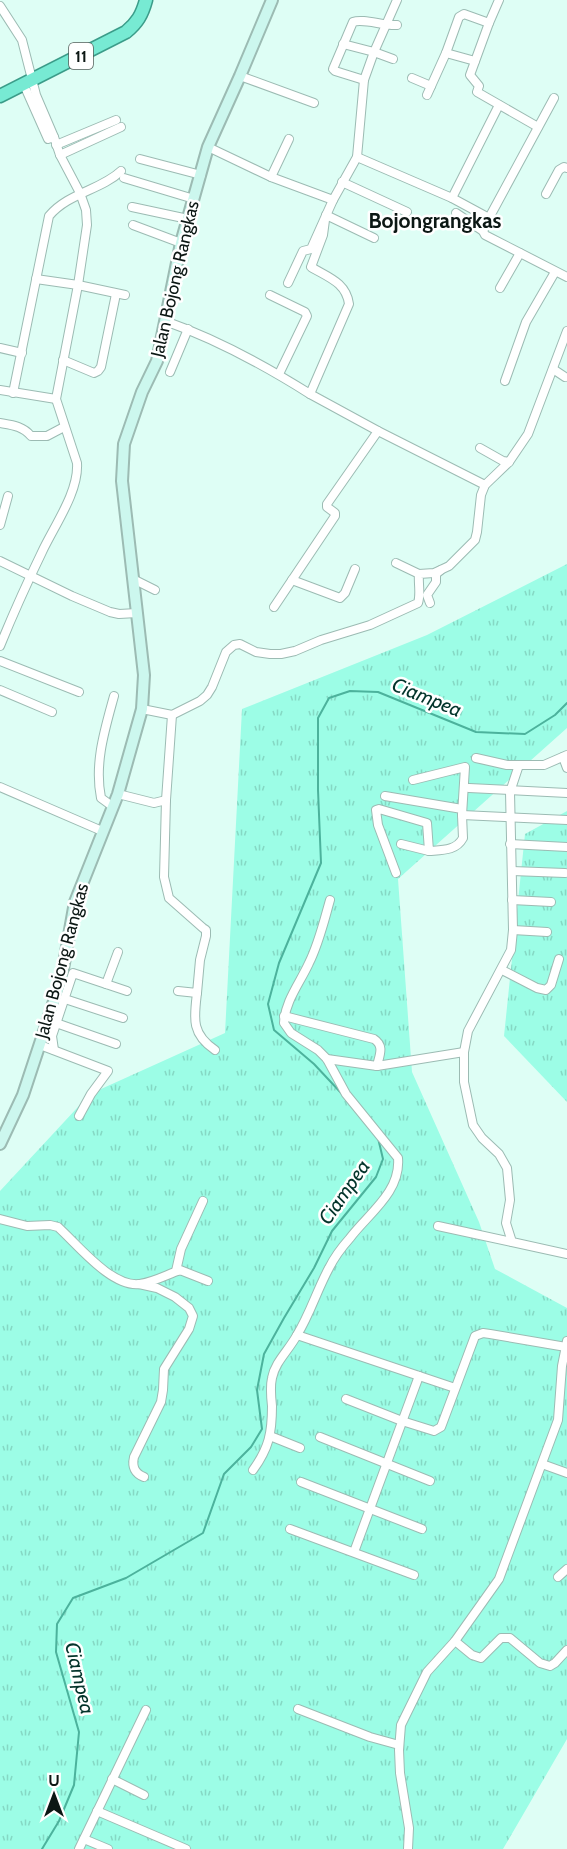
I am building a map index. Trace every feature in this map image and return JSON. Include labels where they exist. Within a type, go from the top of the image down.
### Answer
[{"type":"highway","name":"11","points":[[0,96],[126,32],[137,23],[146,0]]},
{"type":"main road","name":"Jalan Bojong Rangkas","points":[[0,1144],[23,1095],[40,1045],[63,971],[75,902],[118,794],[142,709],[144,675],[122,481],[124,444],[157,361],[181,243],[208,147],[272,0]]},
{"type":"street","points":[[288,283],[303,251],[311,249],[342,182],[357,157],[364,80],[397,0]]},
{"type":"street","points":[[499,0],[470,75],[479,86],[477,92],[538,127]]},
{"type":"street","points":[[0,6],[22,40],[27,82],[48,139],[55,141],[118,123],[60,155]]},
{"type":"street","points":[[427,95],[460,15],[464,14],[489,23]]},
{"type":"street","points":[[364,80],[333,69],[355,20],[386,26],[397,25]]},
{"type":"street","points":[[343,44],[393,59]]},
{"type":"street","points":[[446,53],[475,61]]},
{"type":"street","points":[[240,76],[314,103]]},
{"type":"street","points":[[412,78],[431,86]]},
{"type":"street","points":[[483,231],[554,98]]},
{"type":"street","points":[[452,198],[499,105]]},
{"type":"street","points":[[271,177],[289,139]]},
{"type":"street","points":[[0,646],[76,483],[78,473],[77,463],[56,399],[78,285],[87,217],[80,193],[55,141]]},
{"type":"street","points":[[208,147],[271,177],[333,201]]},
{"type":"street","points":[[357,157],[452,198],[489,218]]},
{"type":"street","points":[[140,159],[201,175]]},
{"type":"street","points":[[546,194],[559,170],[567,168]]},
{"type":"street","points":[[14,393],[49,216],[53,211],[80,193],[122,175],[194,199]]},
{"type":"street","points":[[342,182],[406,212]]},
{"type":"street","points":[[132,207],[188,219]]},
{"type":"street","points":[[456,213],[483,231],[485,235],[567,278]]},
{"type":"street","points":[[326,218],[374,238]]},
{"type":"street","points":[[310,393],[350,304],[345,290],[334,279],[311,267],[323,235],[326,218]]},
{"type":"street","points":[[133,225],[181,243]]},
{"type":"street","points":[[500,288],[520,253]]},
{"type":"street","points":[[505,381],[526,322],[555,272]]},
{"type":"street","points":[[36,279],[78,285],[121,295],[98,371],[94,373],[63,360]]},
{"type":"street","points":[[270,295],[305,312],[307,316],[279,374]]},
{"type":"street","points":[[165,321],[210,338],[279,374],[378,431],[485,484]]},
{"type":"street","points":[[170,372],[188,329]]},
{"type":"street","points":[[396,563],[419,574],[434,573],[449,566],[475,540],[481,495],[485,484],[509,462],[528,434],[567,331]]},
{"type":"street","points":[[0,348],[22,353]]},
{"type":"street","points":[[553,369],[566,377]]},
{"type":"street","points":[[0,390],[56,399]]},
{"type":"street","points":[[0,423],[17,426],[31,436],[46,436],[64,427]]},
{"type":"street","points":[[274,607],[335,516],[327,504],[378,431]]},
{"type":"street","points":[[480,448],[509,462]]},
{"type":"street","points":[[0,525],[8,496]]},
{"type":"street","points":[[0,561],[110,612],[137,613]]},
{"type":"street","points":[[292,580],[340,598],[343,597],[355,569]]},
{"type":"street","points":[[430,603],[427,595],[435,582],[436,574],[442,569]]},
{"type":"street","points":[[142,709],[172,715],[193,705],[207,695],[229,648],[240,644],[256,652],[281,654],[295,651],[321,640],[370,625],[418,603],[420,599],[419,574]]},
{"type":"street","points":[[133,579],[155,590]]},
{"type":"street","points":[[0,661],[79,692]]},
{"type":"street","points":[[0,690],[52,711]]},
{"type":"street","points":[[112,806],[101,798],[99,766],[101,744],[114,696]]},
{"type":"street","points":[[172,715],[166,800],[164,877],[166,893],[172,902],[206,930],[200,960],[195,1012],[196,1028],[200,1036],[215,1050]]},
{"type":"street","points":[[476,758],[507,765],[544,765],[565,756],[567,768]]},
{"type":"street","points":[[512,1242],[507,1223],[510,1200],[507,1168],[499,1154],[476,1132],[471,1119],[464,1082],[464,1052],[468,1031],[512,950],[509,817],[510,792],[519,765]]},
{"type":"street","points":[[401,844],[429,851],[456,847],[462,842],[465,766],[446,773],[413,780]]},
{"type":"street","points":[[0,787],[102,831]]},
{"type":"street","points":[[470,788],[510,792],[567,793]]},
{"type":"street","points":[[118,794],[154,803],[166,800]]},
{"type":"street","points":[[385,796],[462,812],[567,820]]},
{"type":"street","points":[[396,873],[378,825],[376,810],[427,823],[429,851]]},
{"type":"street","points":[[510,844],[567,847]]},
{"type":"street","points":[[512,871],[565,873]]},
{"type":"street","points":[[253,1470],[265,1452],[272,1429],[274,1369],[297,1335],[329,1268],[350,1237],[375,1213],[392,1186],[398,1167],[398,1158],[346,1094],[327,1059],[318,1050],[286,1029],[284,1023],[286,1006],[310,961],[330,900]]},
{"type":"street","points":[[512,900],[551,902]]},
{"type":"street","points":[[513,930],[547,932]]},
{"type":"street","points":[[106,984],[118,952]]},
{"type":"street","points":[[501,970],[537,988],[546,990],[551,985],[559,959]]},
{"type":"street","points":[[54,1050],[52,1036],[74,973],[127,991]]},
{"type":"street","points":[[178,991],[198,993]]},
{"type":"street","points":[[65,999],[123,1018]]},
{"type":"street","points":[[284,1016],[377,1040],[381,1047],[376,1066]]},
{"type":"street","points":[[56,1023],[117,1044]]},
{"type":"street","points":[[40,1045],[108,1071],[91,1094],[79,1116]]},
{"type":"street","points":[[327,1059],[376,1066],[464,1052]]},
{"type":"street","points":[[176,1271],[182,1249],[203,1201]]},
{"type":"street","points":[[0,1219],[27,1226],[58,1227],[109,1275],[120,1282],[157,1288],[175,1297],[189,1308],[193,1316],[189,1329],[164,1370],[161,1402],[134,1456],[135,1471],[144,1477]]},
{"type":"street","points":[[438,1226],[567,1254]]},
{"type":"street","points":[[139,1284],[184,1270],[208,1281]]},
{"type":"street","points":[[346,1399],[402,1421],[437,1430],[441,1426],[475,1336],[483,1334],[566,1344],[558,1420],[499,1579],[455,1641],[427,1672],[401,1725],[400,1773],[410,1834],[408,1849]]},
{"type":"street","points":[[297,1335],[455,1388]]},
{"type":"street","points":[[354,1552],[419,1376]]},
{"type":"street","points":[[270,1436],[300,1448]]},
{"type":"street","points":[[320,1437],[430,1481]]},
{"type":"street","points":[[542,1464],[567,1473]]},
{"type":"street","points":[[301,1482],[422,1529]]},
{"type":"street","points":[[290,1529],[414,1575]]},
{"type":"street","points":[[558,1577],[567,1569]]},
{"type":"street","points":[[455,1641],[476,1657],[481,1658],[503,1637],[510,1638],[544,1665],[550,1666],[565,1655]]},
{"type":"street","points":[[298,1709],[370,1737],[399,1745]]},
{"type":"street","points":[[79,1849],[146,1710]]},
{"type":"street","points":[[112,1779],[144,1795]]},
{"type":"street","points":[[97,1810],[186,1849]]},
{"type":"street","points":[[84,1839],[108,1849]]},
{"type":"green space","points":[[567,564],[567,728],[398,879],[412,1072],[479,1222],[495,1269],[567,1308],[567,1739],[503,1849],[0,1849],[0,1191],[90,1094],[225,1033],[242,709],[427,635]]},
{"type":"green space","points":[[567,811],[567,1102],[504,1036],[525,834]]},
{"type":"waterway","name":"Ciampea","points":[[343,1095],[314,1064],[274,1030],[268,1004],[279,963],[321,863],[318,718],[329,698],[350,691],[378,692],[476,732],[525,734],[555,715],[567,703]]},
{"type":"waterway","name":"Ciampea","points":[[42,1849],[59,1821],[74,1785],[79,1732],[56,1652],[57,1624],[73,1598],[126,1578],[203,1533],[224,1474],[251,1447],[262,1429],[257,1390],[264,1354],[314,1268],[332,1231],[376,1177],[383,1159],[378,1138]]},
{"type":"district","name":"Bojongrangkas","points":[[435,220]]}]
